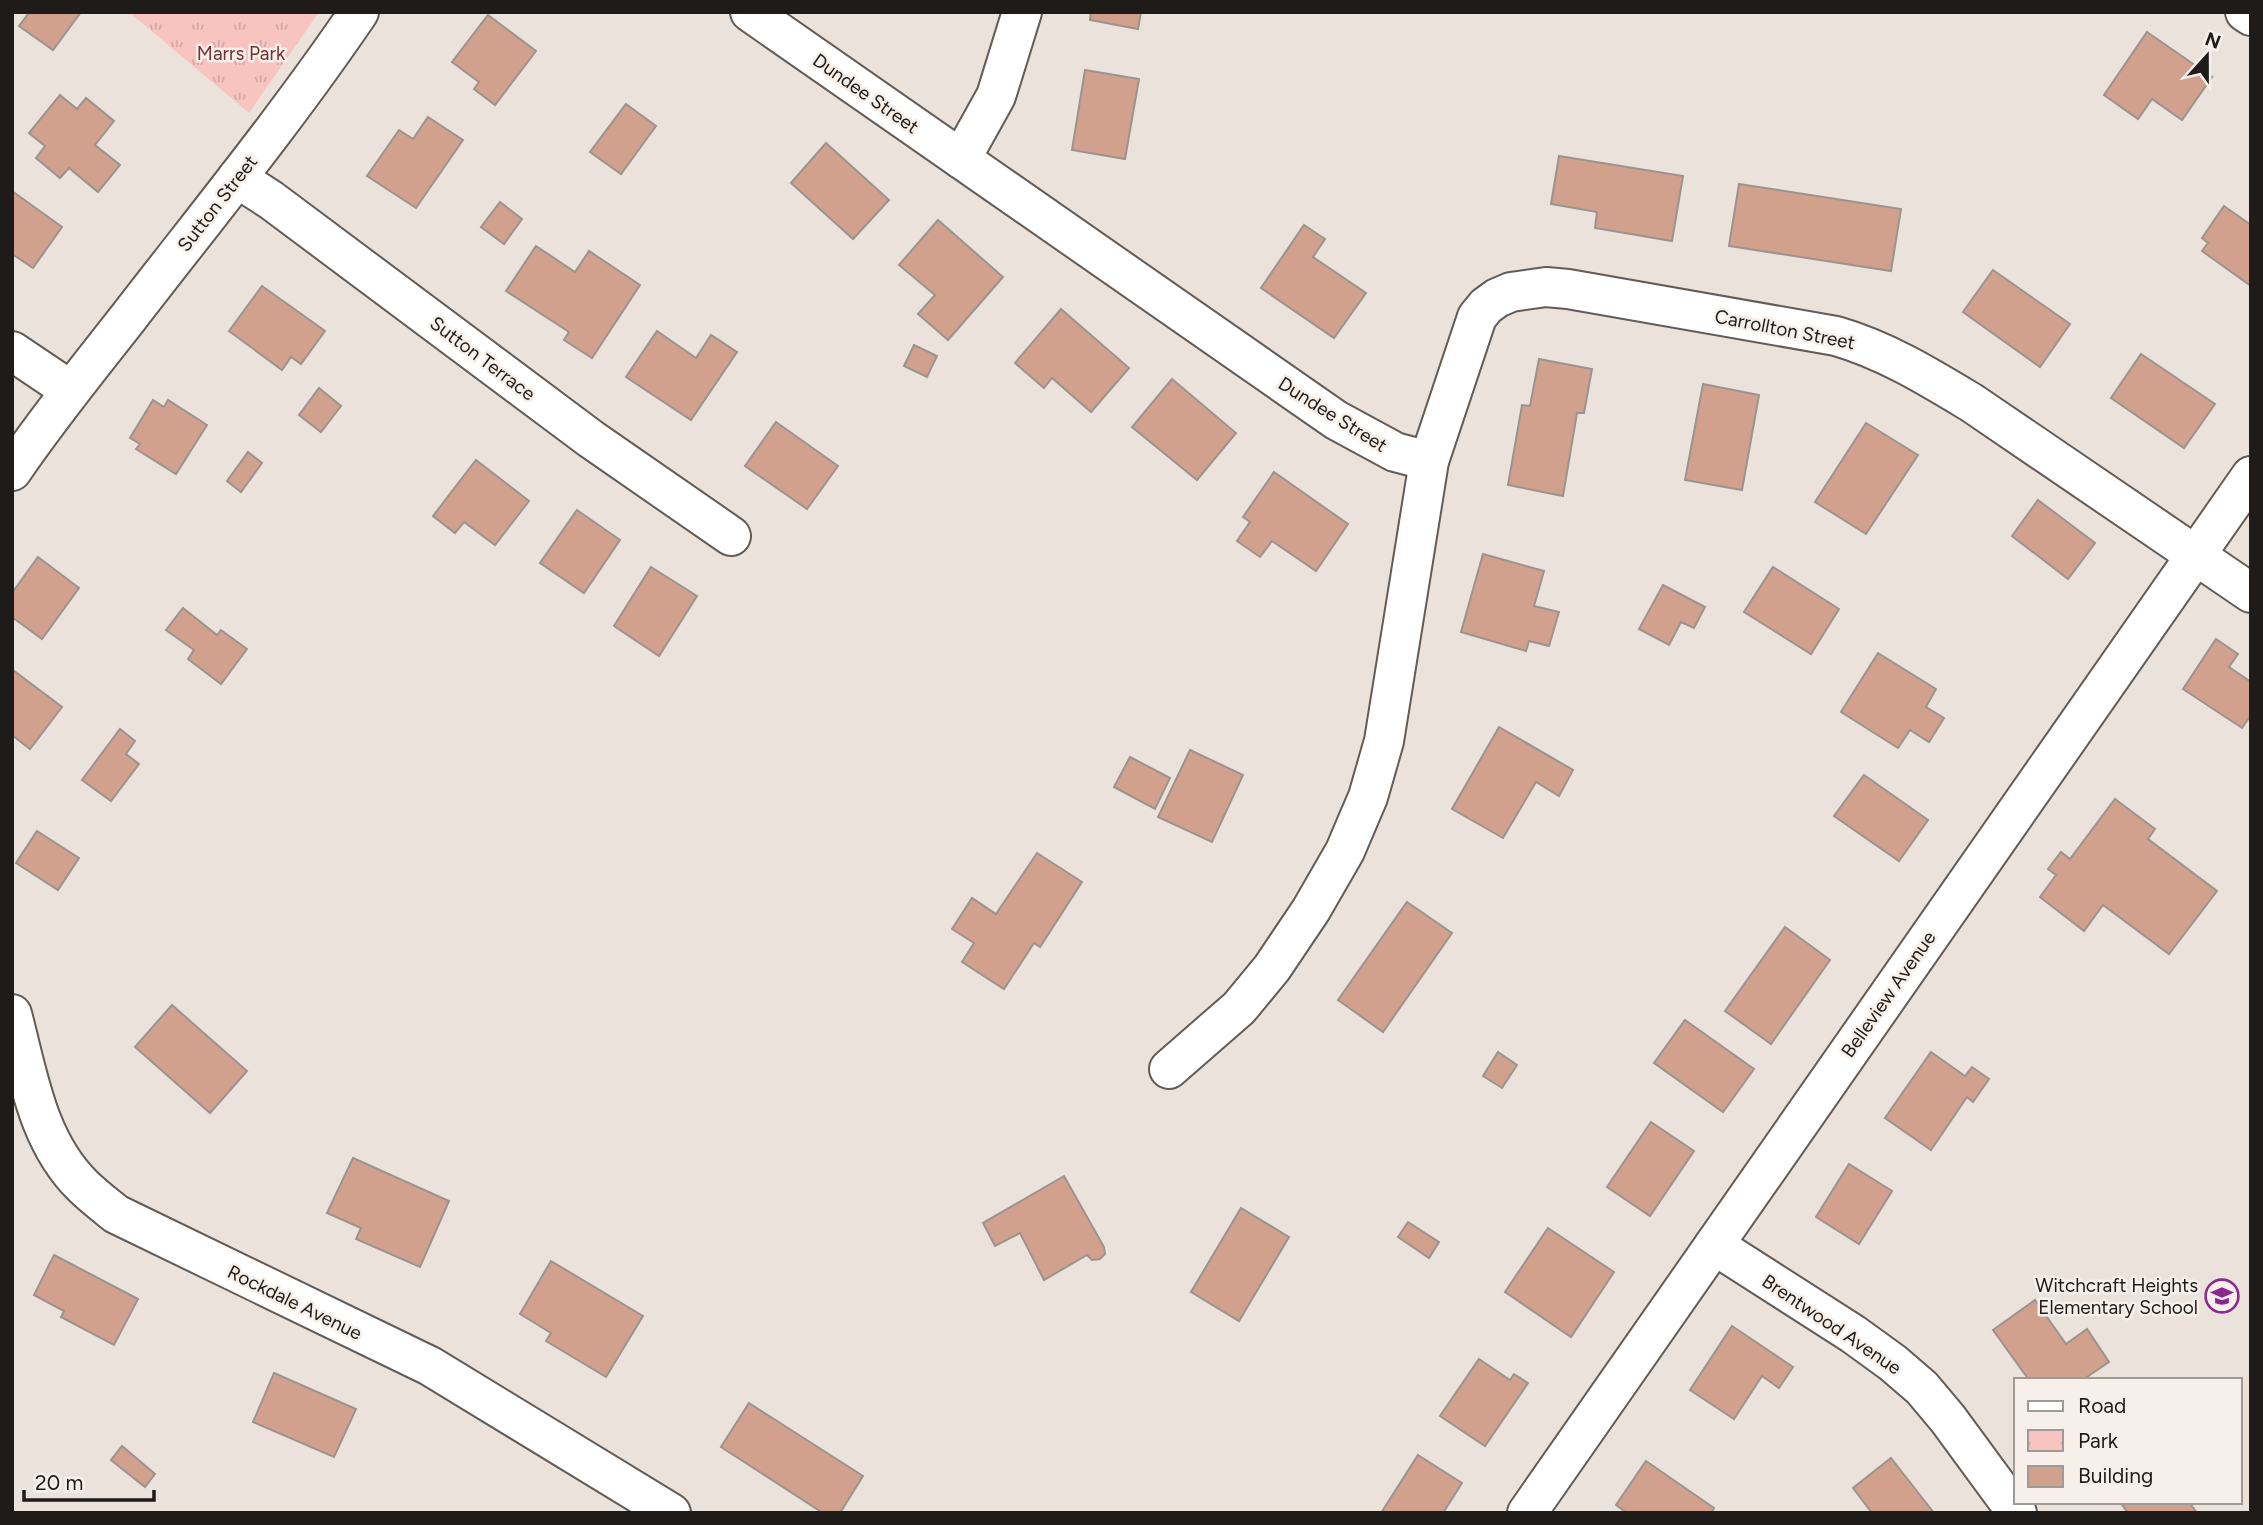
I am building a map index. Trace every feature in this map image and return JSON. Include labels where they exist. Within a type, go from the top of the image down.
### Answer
[{"type":"street","name":"Sutton Street","points":[[12,471],[70,390],[326,61],[359,12]]},
{"type":"street","name":"Dundee Street","points":[[750,12],[1336,420],[1395,452],[1429,461]]},
{"type":"street","points":[[961,159],[996,96],[1022,12]]},
{"type":"street","points":[[2245,12],[2251,16]]},
{"type":"street","name":"Sutton Terrace","points":[[237,178],[271,200],[591,439],[731,536]]},
{"type":"street","name":"Carrollton Street","points":[[1429,461],[1471,330],[1486,306],[1511,292],[1546,287],[1568,289],[1836,335],[1875,349],[1972,403],[2251,593]]},
{"type":"street","points":[[12,351],[70,390]]},
{"type":"street","points":[[1169,1069],[1239,1008],[1272,968],[1311,910],[1345,851],[1371,788],[1384,741],[1429,461]]},
{"type":"street","name":"Belleview Avenue","points":[[1527,1513],[2251,476]]},
{"type":"street","name":"Rockdale Avenue","points":[[12,1014],[37,1112],[57,1154],[82,1186],[116,1214],[430,1366],[671,1513]]},
{"type":"street","name":"Brentwood Avenue","points":[[1714,1245],[1853,1334],[1922,1388],[2017,1513]]},
{"type":"green space","name":"Marrs Park","points":[[129,12],[319,12],[249,113]]},
{"type":"building","points":[[25,12],[81,12],[53,50],[19,26],[28,14]]},
{"type":"building","points":[[1091,12],[1141,12],[1138,29],[1090,20]]},
{"type":"building","points":[[488,15],[536,51],[495,105],[474,89],[479,82],[452,62]]},
{"type":"building","points":[[2147,32],[2212,77],[2182,120],[2152,99],[2138,119],[2104,95]]},
{"type":"building","points":[[1085,70],[1139,79],[1125,159],[1072,150]]},
{"type":"building","points":[[60,95],[77,109],[86,98],[114,121],[95,145],[120,165],[98,192],[69,168],[60,178],[36,158],[45,146],[29,133]]},
{"type":"building","points":[[626,104],[656,126],[621,174],[590,152]]},
{"type":"building","points":[[428,117],[463,140],[416,208],[367,176],[399,130],[413,139]]},
{"type":"building","points":[[826,143],[889,200],[853,239],[791,183]]},
{"type":"building","points":[[1559,156],[1683,176],[1672,241],[1595,228],[1597,212],[1551,204]]},
{"type":"building","points":[[1739,184],[1901,209],[1891,271],[1729,246]]},
{"type":"building","points":[[12,191],[62,227],[33,268],[12,254]]},
{"type":"building","points":[[500,202],[522,219],[504,244],[481,227]]},
{"type":"building","points":[[2224,206],[2251,225],[2251,286],[2202,251],[2208,243],[2202,238]]},
{"type":"building","points":[[938,220],[1003,277],[948,340],[918,314],[935,295],[899,265]]},
{"type":"building","points":[[1304,225],[1325,239],[1313,257],[1366,293],[1334,338],[1261,288]]},
{"type":"building","points":[[536,246],[575,272],[589,251],[640,285],[592,358],[564,340],[569,332],[506,291]]},
{"type":"building","points":[[1993,270],[2070,324],[2040,367],[1963,312]]},
{"type":"building","points":[[262,286],[325,331],[301,364],[291,357],[282,370],[229,331]]},
{"type":"building","points":[[1061,309],[1129,368],[1091,412],[1052,378],[1044,388],[1015,363]]},
{"type":"building","points":[[657,331],[696,358],[711,335],[737,352],[691,420],[626,377]]},
{"type":"building","points":[[914,345],[937,356],[927,377],[904,366]]},
{"type":"building","points":[[2141,354],[2215,404],[2184,448],[2111,398]]},
{"type":"building","points":[[1539,359],[1592,369],[1584,413],[1577,413],[1563,496],[1508,485],[1522,405],[1530,406]]},
{"type":"building","points":[[1172,379],[1236,433],[1197,480],[1132,427]]},
{"type":"building","points":[[1703,384],[1759,395],[1742,490],[1685,480]]},
{"type":"building","points":[[319,388],[341,406],[321,432],[299,415]]},
{"type":"building","points":[[153,400],[164,407],[168,400],[207,425],[176,474],[136,449],[140,444],[130,438]]},
{"type":"building","points":[[776,422],[838,466],[807,509],[745,466]]},
{"type":"building","points":[[1866,423],[1918,455],[1866,534],[1815,502]]},
{"type":"building","points":[[248,452],[262,463],[241,492],[227,481]]},
{"type":"building","points":[[476,460],[529,501],[495,545],[464,522],[455,533],[433,516]]},
{"type":"building","points":[[1274,472],[1348,524],[1316,571],[1272,541],[1260,557],[1237,541],[1250,522],[1243,517]]},
{"type":"building","points":[[2038,500],[2095,543],[2068,579],[2012,536]]},
{"type":"building","points":[[577,510],[620,540],[584,593],[540,563]]},
{"type":"building","points":[[1483,554],[1544,571],[1534,606],[1559,612],[1549,646],[1529,641],[1526,651],[1461,632]]},
{"type":"building","points":[[38,557],[79,588],[42,639],[12,617],[12,593]]},
{"type":"building","points":[[651,567],[697,596],[659,656],[614,626]]},
{"type":"building","points":[[1773,567],[1839,609],[1811,654],[1744,612]]},
{"type":"building","points":[[1663,585],[1705,607],[1694,628],[1681,622],[1669,645],[1639,629]]},
{"type":"building","points":[[183,608],[217,635],[221,630],[247,649],[221,684],[188,659],[194,650],[166,630]]},
{"type":"building","points":[[2216,639],[2238,654],[2229,667],[2251,682],[2251,715],[2242,728],[2183,689]]},
{"type":"building","points":[[1878,653],[1936,689],[1926,707],[1944,718],[1929,742],[1910,730],[1898,748],[1841,712]]},
{"type":"building","points":[[13,670],[62,707],[30,749],[12,735]]},
{"type":"building","points":[[1499,727],[1573,770],[1559,796],[1536,782],[1503,838],[1452,809]]},
{"type":"building","points":[[120,729],[135,741],[126,754],[139,764],[111,801],[82,780]]},
{"type":"building","points":[[1190,750],[1243,775],[1212,842],[1158,817]]},
{"type":"building","points":[[1130,757],[1170,778],[1155,809],[1114,787]]},
{"type":"building","points":[[1864,775],[1928,820],[1899,861],[1834,816]]},
{"type":"building","points":[[2115,799],[2155,829],[2148,839],[2217,891],[2169,954],[2103,905],[2084,931],[2040,897],[2056,875],[2048,869],[2061,852],[2070,859]]},
{"type":"building","points":[[37,831],[79,858],[58,890],[16,863]]},
{"type":"building","points":[[1037,853],[1082,882],[1040,947],[1034,943],[1004,989],[962,962],[974,943],[952,929],[972,898],[996,914]]},
{"type":"building","points":[[1407,902],[1452,933],[1383,1032],[1338,1000]]},
{"type":"building","points":[[1785,927],[1830,960],[1771,1044],[1725,1011]]},
{"type":"building","points":[[172,1005],[247,1071],[210,1113],[135,1047]]},
{"type":"building","points":[[1685,1020],[1754,1069],[1723,1112],[1654,1063]]},
{"type":"building","points":[[1498,1052],[1517,1065],[1502,1088],[1483,1076]]},
{"type":"building","points":[[1931,1052],[1965,1076],[1972,1067],[1989,1079],[1973,1102],[1967,1097],[1931,1150],[1885,1118]]},
{"type":"building","points":[[1651,1122],[1694,1151],[1650,1216],[1607,1187]]},
{"type":"building","points":[[353,1158],[449,1201],[420,1267],[356,1239],[361,1228],[327,1213]]},
{"type":"building","points":[[1849,1164],[1892,1191],[1859,1244],[1816,1217]]},
{"type":"building","points":[[1064,1176],[1104,1247],[1105,1254],[1100,1259],[1092,1260],[1087,1255],[1044,1280],[1020,1233],[995,1246],[983,1223]]},
{"type":"building","points":[[1241,1208],[1289,1237],[1239,1321],[1191,1292]]},
{"type":"building","points":[[1408,1222],[1439,1242],[1429,1258],[1398,1237]]},
{"type":"building","points":[[1548,1228],[1614,1272],[1571,1337],[1505,1292]]},
{"type":"building","points":[[54,1255],[138,1299],[114,1345],[61,1317],[64,1311],[34,1295]]},
{"type":"building","points":[[551,1261],[643,1316],[606,1377],[546,1341],[551,1333],[520,1314]]},
{"type":"building","points":[[2035,1300],[2066,1344],[2087,1329],[2109,1362],[2088,1378],[2028,1378],[1993,1330]]},
{"type":"building","points":[[1732,1326],[1793,1367],[1779,1388],[1762,1376],[1734,1419],[1690,1390]]},
{"type":"building","points":[[1479,1359],[1510,1380],[1514,1374],[1528,1383],[1485,1446],[1440,1416]]},
{"type":"building","points":[[274,1373],[356,1409],[334,1457],[253,1422]]},
{"type":"building","points":[[749,1403],[863,1476],[840,1513],[823,1513],[721,1447]]},
{"type":"building","points":[[122,1446],[155,1474],[145,1487],[111,1460]]},
{"type":"building","points":[[1418,1455],[1462,1483],[1443,1513],[1381,1513]]},
{"type":"building","points":[[1891,1458],[1934,1513],[1872,1513],[1853,1488]]},
{"type":"building","points":[[1646,1461],[1714,1508],[1711,1513],[1627,1513],[1616,1505]]},
{"type":"building","points":[[2121,1504],[2190,1504],[2197,1513],[2128,1513]]},
{"type":"place","name":"Witchcraft Heights Elementary School","points":[[2222,1296]]}]
